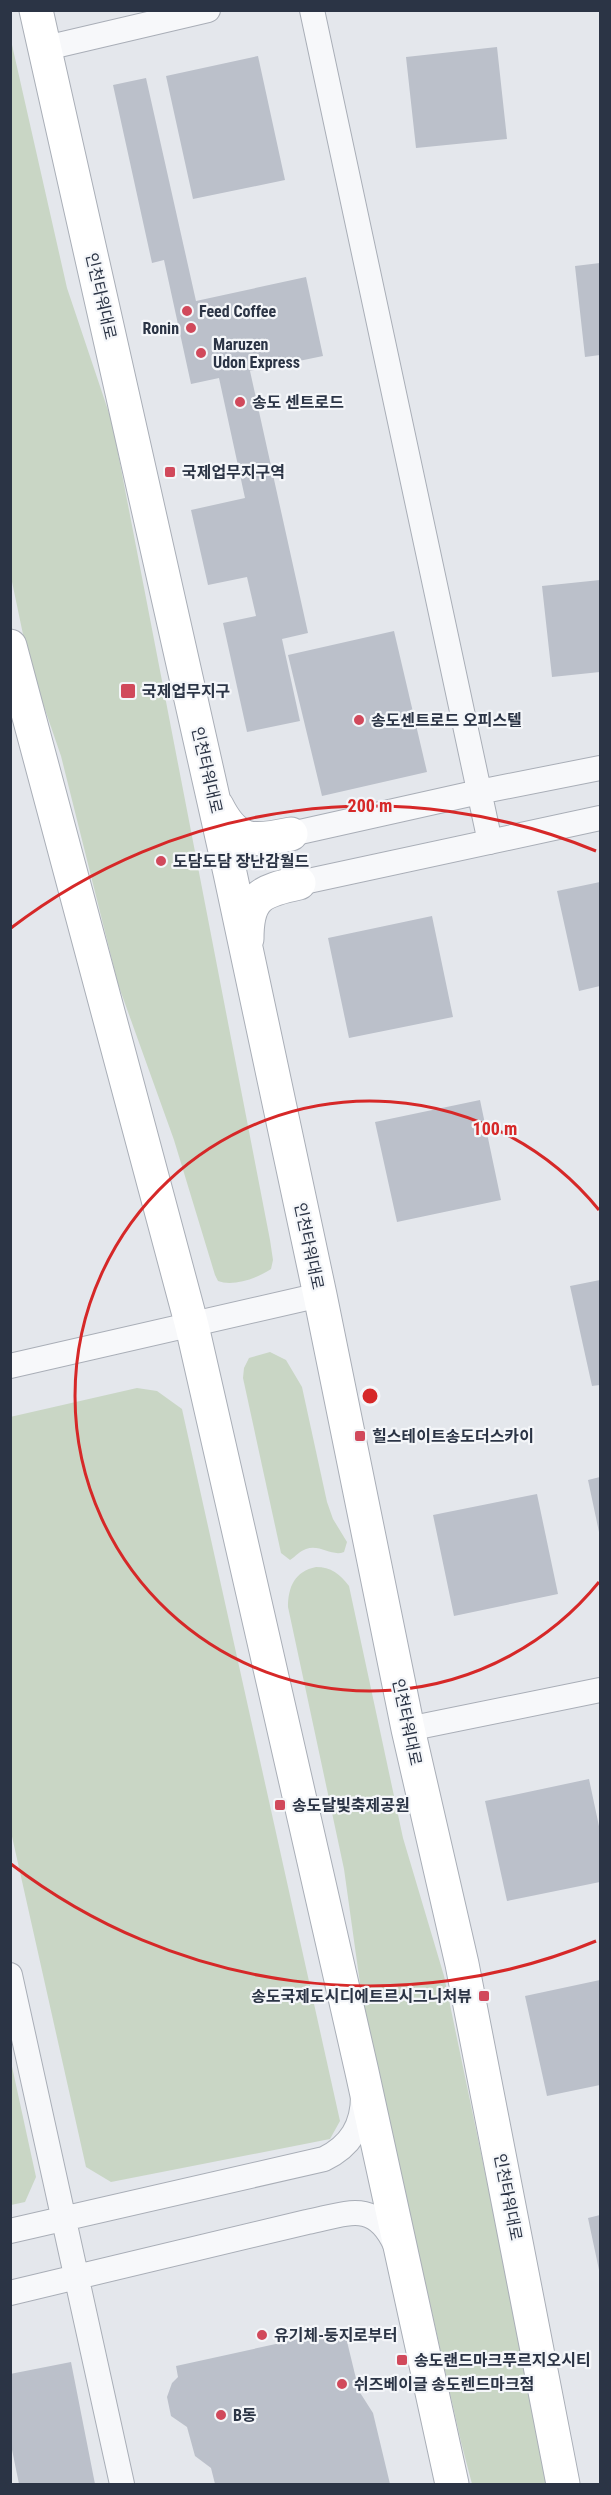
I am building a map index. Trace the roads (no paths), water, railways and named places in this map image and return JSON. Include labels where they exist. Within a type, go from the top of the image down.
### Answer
[{"type":"main road","name":"인천타워대로","points":[[36,10],[248,956],[408,1729],[462,1964],[563,2484]]},
{"type":"main road","points":[[10,646],[192,1326],[362,2072],[452,2484]]},
{"type":"main road","points":[[213,797],[225,822],[235,833],[260,840],[291,834]]},
{"type":"main road","points":[[248,956],[247,924],[250,911],[258,898],[271,889],[299,883]]},
{"type":"street","points":[[46,48],[208,10]]},
{"type":"street","points":[[312,10],[490,842]]},
{"type":"street","points":[[291,834],[479,792],[600,768]]},
{"type":"street","points":[[299,883],[600,818]]},
{"type":"street","points":[[10,1366],[320,1295]]},
{"type":"street","points":[[408,1729],[600,1690]]},
{"type":"street","points":[[10,1975],[66,2219],[122,2484]]},
{"type":"street","points":[[10,2231],[306,2164],[335,2154],[353,2137],[360,2122],[363,2108],[362,2072]]},
{"type":"street","points":[[10,2293],[307,2222],[356,2213],[376,2217],[382,2222],[389,2230],[402,2258]]},
{"type":"place","name":"Feed Coffee","points":[[187,311]]},
{"type":"place","name":"Ronin","points":[[191,328]]},
{"type":"place","name":"Maruzen Udon Express","points":[[201,353]]},
{"type":"place","name":"송도 센트로드","points":[[240,402]]},
{"type":"place","name":"국제업무지구역","points":[[170,472]]},
{"type":"place","name":"국제업무지구","points":[[128,691]]},
{"type":"place","name":"송도센트로드 오피스텔","points":[[359,720]]},
{"type":"place","name":"도담도담 장난감월드","points":[[161,861]]},
{"type":"place","name":"힐스테이트송도더스카이","points":[[360,1436]]},
{"type":"place","name":"송도달빛축제공원","points":[[280,1805]]},
{"type":"place","name":"송도국제도시디에트르시그니처뷰","points":[[484,1996]]},
{"type":"place","name":"유기체-둥지로부터","points":[[262,2335]]},
{"type":"place","name":"송도랜드마크푸르지오시티","points":[[402,2360]]},
{"type":"place","name":"쉬즈베이글 송도렌드마크점","points":[[342,2384]]},
{"type":"place","name":"B동","points":[[221,2415]]}]
